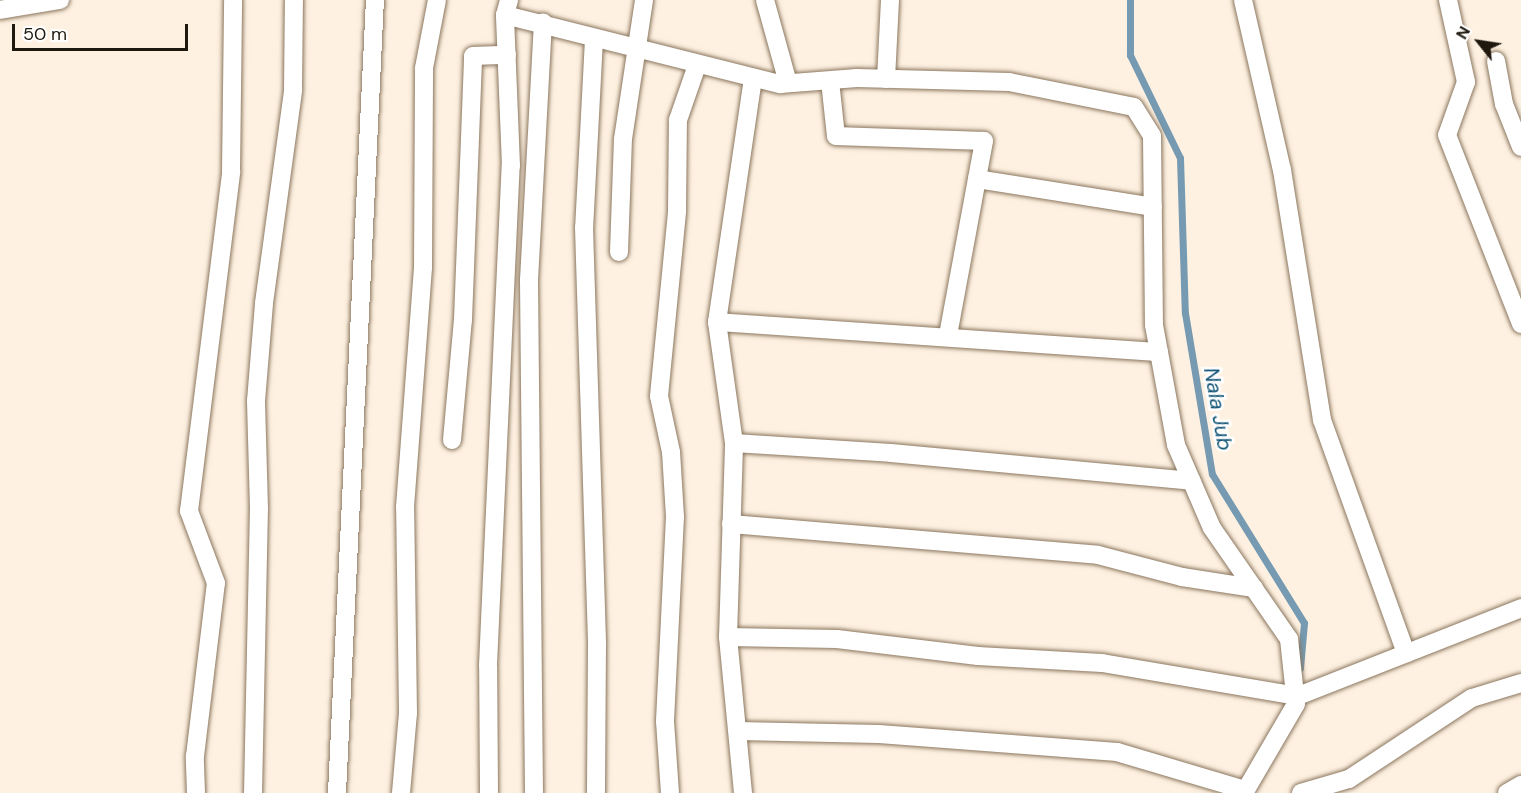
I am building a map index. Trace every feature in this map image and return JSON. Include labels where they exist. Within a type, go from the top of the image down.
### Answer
[{"type":"street","points":[[0,10],[60,0]]},
{"type":"street","points":[[196,793],[195,756],[216,584],[189,511],[231,172],[233,0]]},
{"type":"street","points":[[253,793],[260,509],[256,401],[264,303],[293,90],[294,0]]},
{"type":"street","points":[[337,793],[375,0]]},
{"type":"street","points":[[401,793],[408,713],[405,507],[423,268],[424,68],[437,0]]},
{"type":"street","points":[[619,252],[623,139],[639,52],[644,0]]},
{"type":"street","points":[[765,0],[788,83]]},
{"type":"street","points":[[886,79],[890,0]]},
{"type":"street","points":[[1243,0],[1282,170],[1322,420],[1406,653]]},
{"type":"street","points":[[1448,0],[1466,82],[1447,135],[1521,324]]},
{"type":"street","points":[[489,793],[488,665],[511,166],[507,8],[543,22],[639,52],[753,78],[788,83],[886,79],[1009,82],[1134,107],[1152,136],[1154,325],[1176,445],[1212,528],[1289,639],[1298,696],[1245,792],[1118,752],[879,734],[738,731]]},
{"type":"street","points":[[534,793],[529,280],[543,22]]},
{"type":"street","points":[[594,39],[584,228],[597,645],[596,793]]},
{"type":"street","points":[[452,440],[463,320],[474,56],[507,55]]},
{"type":"street","points":[[1496,61],[1504,104],[1521,147]]},
{"type":"street","points":[[670,793],[665,721],[675,518],[671,452],[659,396],[677,211],[678,120],[697,65]]},
{"type":"street","points":[[743,793],[728,637],[734,443],[717,322],[753,78]]},
{"type":"street","points":[[830,81],[836,136],[984,141],[948,336]]},
{"type":"street","points":[[977,179],[1153,207]]},
{"type":"street","points":[[717,322],[1159,352]]},
{"type":"street","points":[[734,443],[891,453],[1192,481]]},
{"type":"street","points":[[731,524],[1098,555],[1182,577],[1254,588]]},
{"type":"street","points":[[728,637],[837,639],[978,656],[1102,663],[1298,696],[1521,608]]},
{"type":"street","points":[[1301,793],[1349,779],[1472,698],[1521,682]]},
{"type":"street","points":[[1507,793],[1521,785]]},
{"type":"waterway","name":"Nala Jub","points":[[1130,0],[1130,55],[1180,158],[1185,313],[1212,474],[1304,623],[1300,668]]}]
